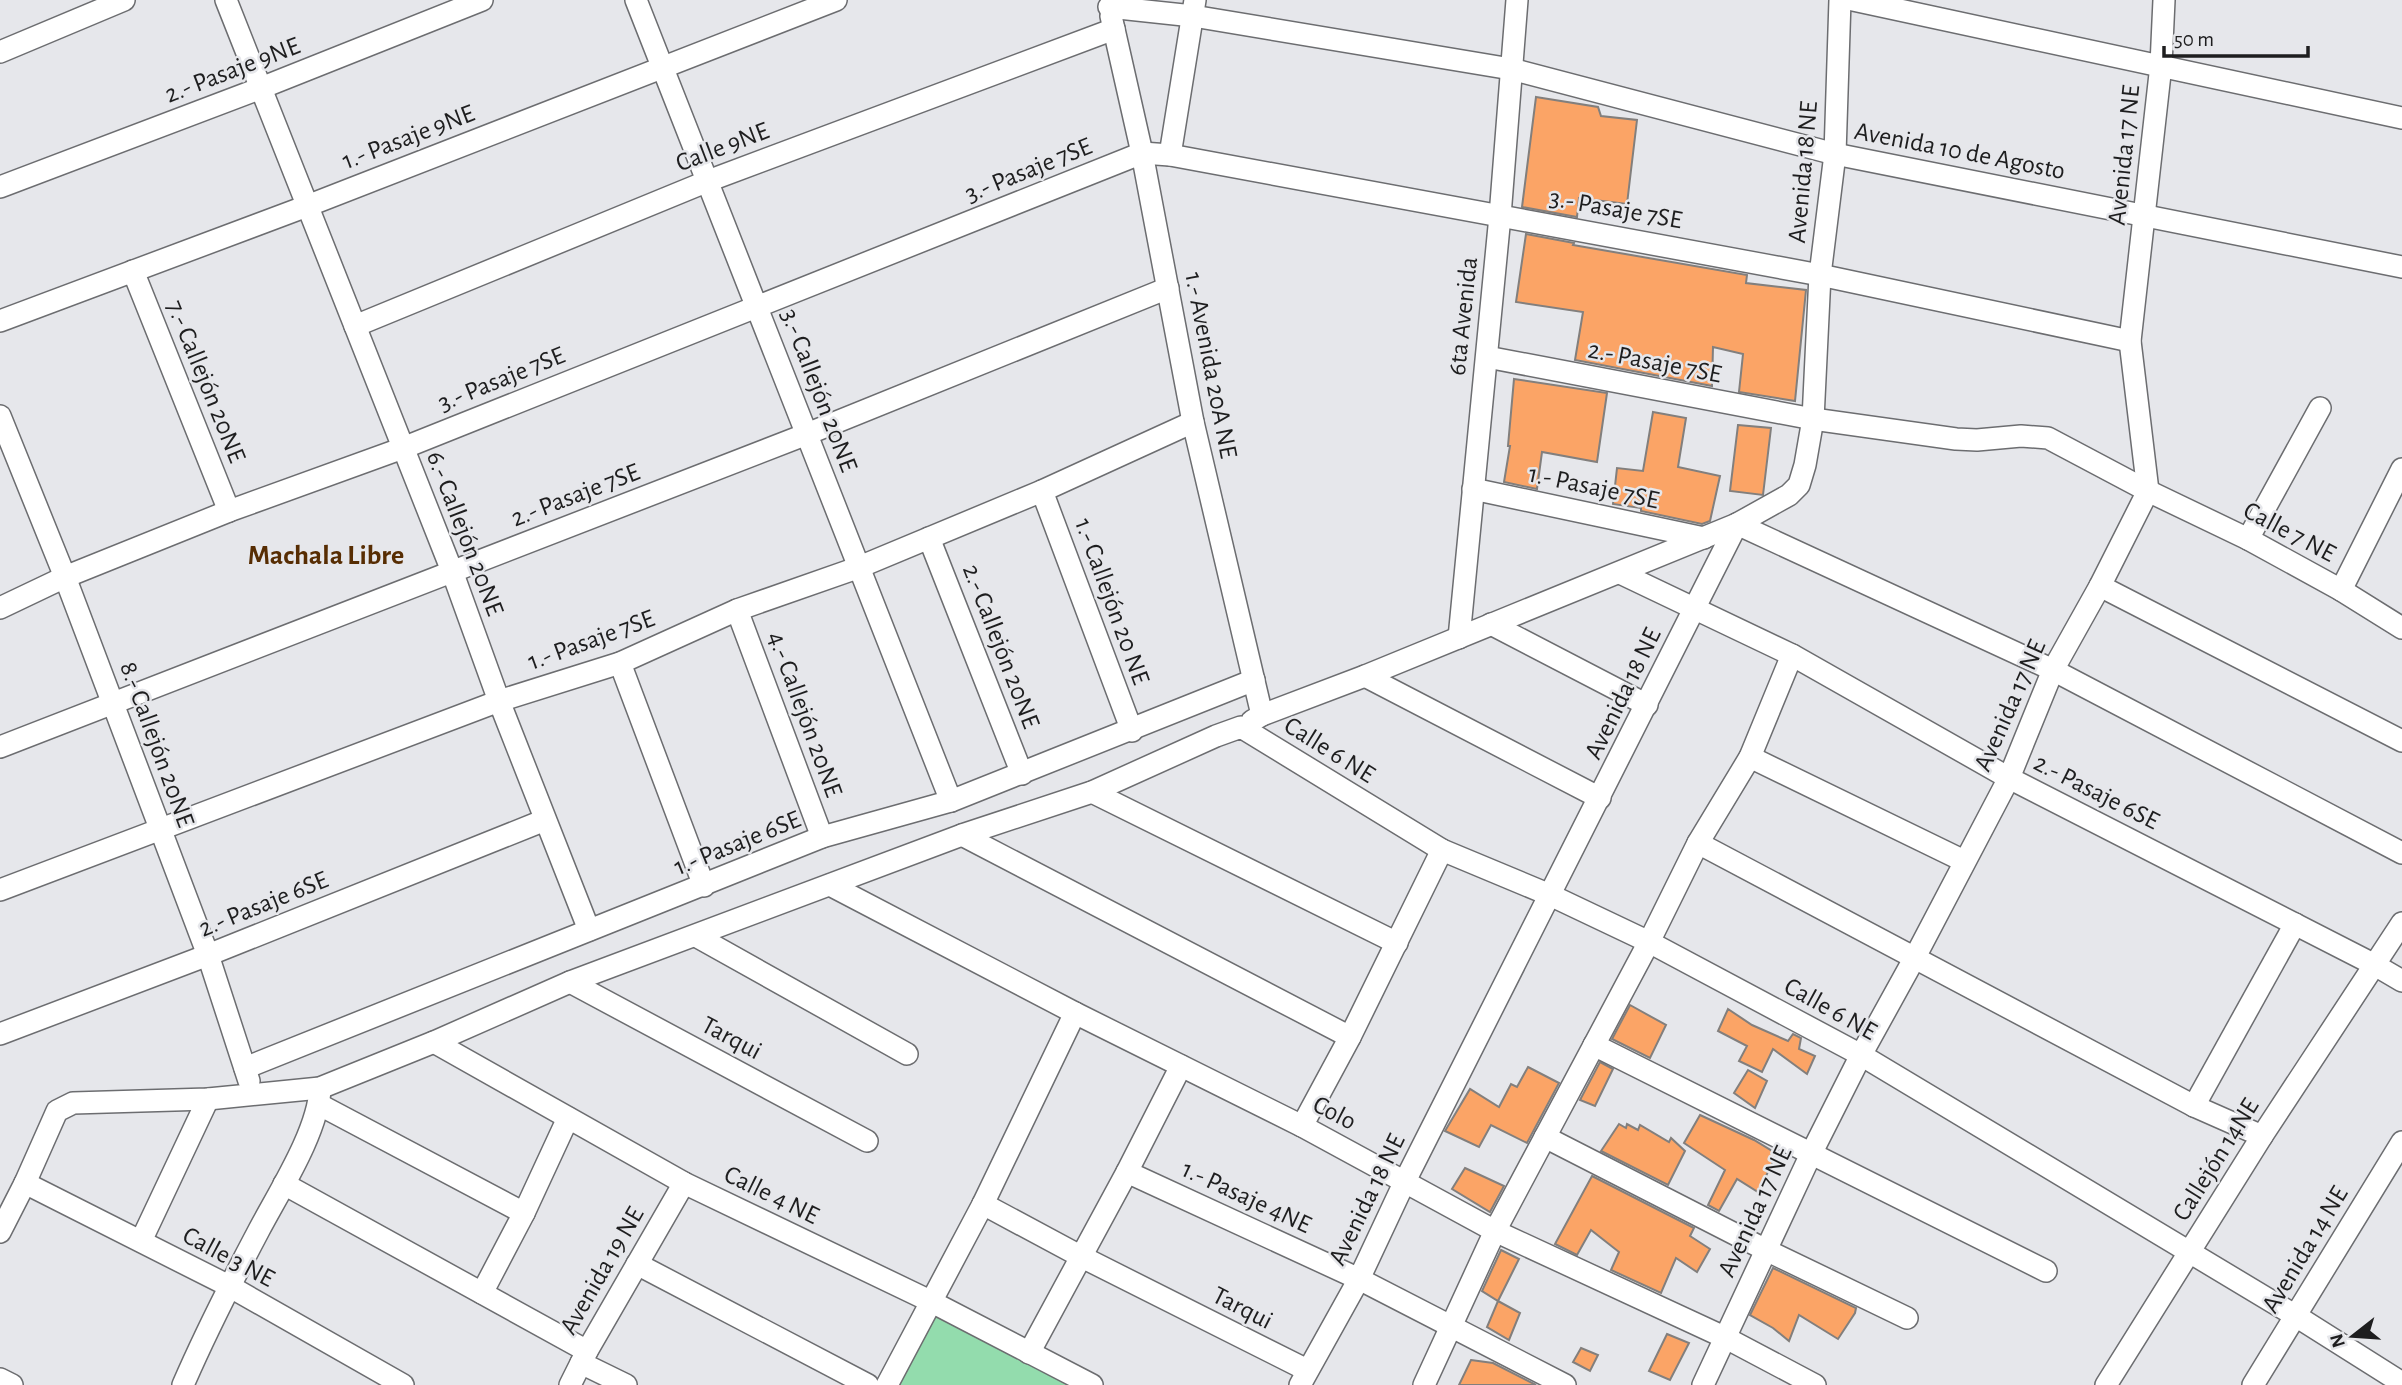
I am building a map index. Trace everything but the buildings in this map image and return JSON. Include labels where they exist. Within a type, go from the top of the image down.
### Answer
[{"type":"street","points":[[0,52],[124,0]]},
{"type":"street","name":"6.- Callejón 20NE","points":[[226,0],[452,571],[499,701],[589,930]]},
{"type":"street","name":"2.- Pasaje 9NE","points":[[0,187],[261,88],[482,0]]},
{"type":"street","name":"3.- Callejón 20NE","points":[[636,0],[857,568],[951,801]]},
{"type":"street","name":"6ta Avenida","points":[[1459,638],[1500,216],[1517,0]]},
{"type":"street","name":"Avenida 18 NE","points":[[1303,1378],[1359,1279],[1405,1181],[1737,524],[1789,495],[1799,485],[1813,419],[1820,275],[1835,154],[1840,0]]},
{"type":"street","points":[[1853,0],[2402,118]]},
{"type":"street","name":"Avenida 17 NE","points":[[1703,1385],[1811,1154],[2009,778],[2053,670],[2100,586],[2148,491],[2130,341],[2161,65],[2164,0]]},
{"type":"street","name":"1.- Pasaje 9NE","points":[[0,321],[307,205],[830,1]]},
{"type":"street","points":[[1108,4],[1194,8],[1511,69]]},
{"type":"street","name":"1.- Avenida 20A NE","points":[[1108,4],[1143,153],[1193,422],[1262,715]]},
{"type":"street","points":[[1170,155],[1194,8]]},
{"type":"street","name":"Calle 9NE","points":[[355,326],[708,181],[1114,29]]},
{"type":"street","name":"Avenida 10 de Agosto","points":[[1511,69],[1835,154],[2402,267]]},
{"type":"street","name":"3.- Pasaje 7SE","points":[[0,608],[65,577],[229,511],[403,448],[1143,153],[1170,155],[1820,275],[2130,341]]},
{"type":"street","name":"7.- Callejón 20NE","points":[[133,271],[229,511]]},
{"type":"street","name":"2.- Pasaje 7SE","points":[[0,747],[807,434],[1168,288]]},
{"type":"street","name":"2.- Pasaje 7SE","points":[[1487,357],[1813,419],[1956,439],[2021,436],[2048,438],[2148,491]]},
{"type":"street","points":[[2248,539],[2320,408]]},
{"type":"street","name":"8.- Callejón 20NE","points":[[0,416],[65,577],[208,955],[253,1096]]},
{"type":"street","name":"1.- Pasaje 7SE","points":[[0,890],[499,701],[620,663],[737,610],[857,568],[1042,491],[1193,422]]},
{"type":"street","points":[[2341,590],[2399,484]]},
{"type":"street","name":"1.- Pasaje 7SE","points":[[1473,489],[1704,538]]},
{"type":"street","name":"1.- Callejón 20 NE","points":[[1042,491],[1132,731]]},
{"type":"street","name":"Calle 7 NE","points":[[2148,491],[2248,539],[2341,590],[2402,628]]},
{"type":"street","points":[[1241,727],[1262,715],[1365,676],[1737,524],[2053,670],[2402,853]]},
{"type":"street","name":"2.- Callejón 20NE","points":[[929,538],[1022,774]]},
{"type":"street","name":"2.- Pasaje 6SE","points":[[1620,573],[1792,655],[2009,778],[2402,981]]},
{"type":"street","points":[[2100,586],[2402,741]]},
{"type":"street","name":"4.- Callejón 20NE","points":[[737,610],[822,837]]},
{"type":"street","points":[[1491,624],[1647,705]]},
{"type":"street","points":[[1424,1385],[1495,1231],[1649,942],[1698,843],[1751,757],[1792,655]]},
{"type":"street","points":[[620,663],[704,886]]},
{"type":"street","points":[[1365,676],[1600,798]]},
{"type":"street","name":"1.- Pasaje 6SE","points":[[245,1068],[822,837],[951,801],[1132,731],[1254,680]]},
{"type":"street","name":"Calle 6 NE","points":[[25,1183],[57,1111],[64,1106],[73,1103],[253,1096],[320,1097],[434,1042],[570,982],[962,835],[1092,792],[1241,727],[1442,850],[1550,895],[1649,942],[1861,1055],[2296,1316],[2402,1383]]},
{"type":"street","points":[[1751,757],[1964,861]]},
{"type":"street","points":[[1092,792],[1397,943]]},
{"type":"street","name":"2.- Pasaje 6SE","points":[[0,1034],[208,955],[545,820]]},
{"type":"street","points":[[962,835],[1350,1037]]},
{"type":"street","points":[[1698,843],[2194,1106],[2262,1136]]},
{"type":"street","points":[[1301,1126],[1350,1037],[1442,850]]},
{"type":"street","name":"Colo","points":[[830,885],[1075,1013],[1301,1126],[1495,1231],[1726,1338],[1815,1385]]},
{"type":"street","name":"Callejón 14NE","points":[[2106,1385],[2262,1136],[2402,923]]},
{"type":"street","points":[[2194,1106],[2295,924]]},
{"type":"street","points":[[696,936],[907,1054]]},
{"type":"street","name":"Tarqui","points":[[570,982],[867,1141]]},
{"type":"street","points":[[887,1385],[983,1204],[1075,1013]]},
{"type":"street","name":"Calle 4 NE","points":[[434,1042],[684,1183],[930,1301],[1092,1385]]},
{"type":"street","points":[[1594,1045],[2046,1271]]},
{"type":"street","points":[[1029,1353],[1181,1066]]},
{"type":"street","points":[[183,1385],[229,1286],[284,1184],[320,1097],[524,1213]]},
{"type":"street","points":[[141,1241],[208,1099]]},
{"type":"street","points":[[482,1293],[524,1213],[568,1118]]},
{"type":"street","points":[[1545,1137],[1766,1250],[1907,1318]]},
{"type":"street","name":"Avenida 14 NE","points":[[2253,1385],[2402,1142]]},
{"type":"street","name":"1.- Pasaje 4NE","points":[[1127,1172],[1359,1279],[1564,1385]]},
{"type":"street","points":[[0,1232],[25,1183]]},
{"type":"street","name":"Calle 3 NE","points":[[25,1183],[229,1286],[403,1385]]},
{"type":"street","name":"Avenida 19 NE","points":[[570,1385],[684,1183]]},
{"type":"street","points":[[284,1184],[482,1293],[625,1385]]},
{"type":"street","name":"Tarqui","points":[[983,1204],[1303,1378]]},
{"type":"street","points":[[637,1264],[868,1385]]},
{"type":"street","points":[[0,1379],[12,1385]]},
{"type":"green space","points":[[932,1298],[1089,1385],[889,1385]]},
{"type":"district","name":"Machala Libre","points":[[326,554]]}]
